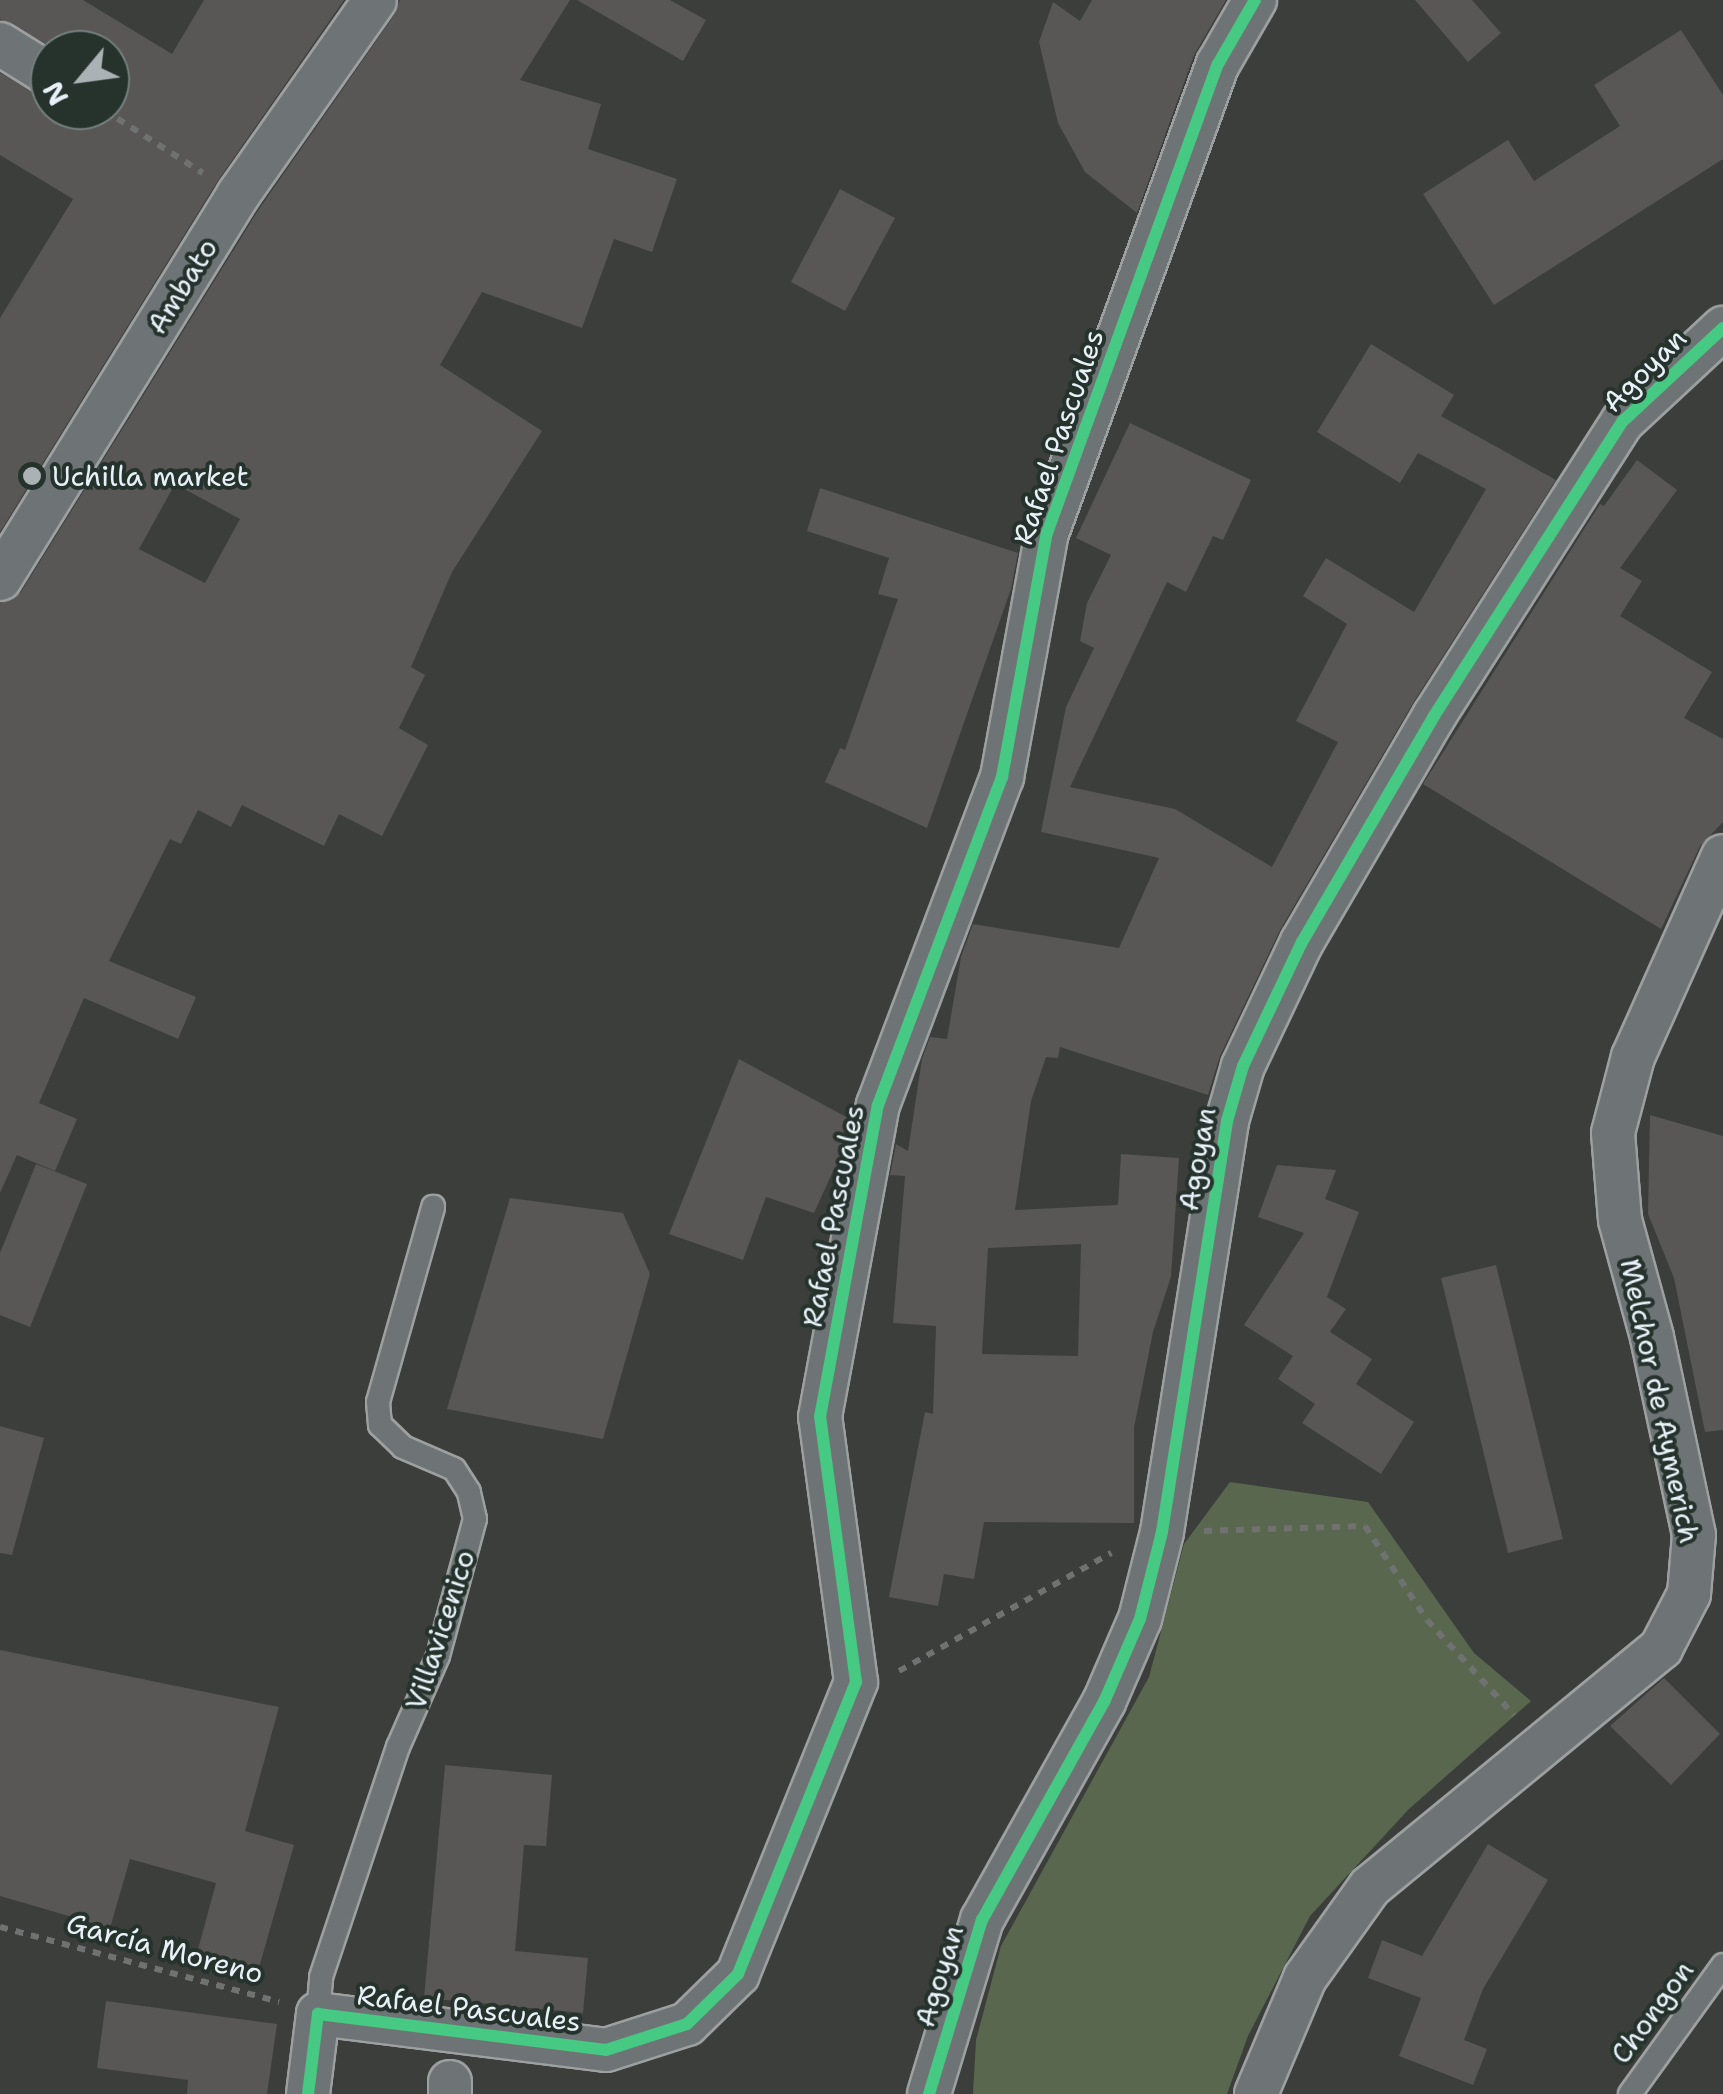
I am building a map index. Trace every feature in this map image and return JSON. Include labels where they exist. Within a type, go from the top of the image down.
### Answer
[{"type":"street","name":"Ambato","points":[[0,579],[238,196],[375,0]]},
{"type":"street","name":"Rafael Pascuales","points":[[318,2014],[606,2050],[687,2024],[738,1974],[856,1682],[820,1417],[878,1105],[1002,777],[1046,534],[1218,64],[1256,0]]},
{"type":"street","points":[[0,44],[30,63]]},
{"type":"street","name":"Agoyan","points":[[930,2094],[982,1920],[1104,1702],[1140,1619],[1162,1532],[1228,1121],[1243,1066],[1302,942],[1415,748],[1623,420],[1723,328]]},
{"type":"street","name":"Melchor de Aymerich","points":[[1256,2094],[1305,1978],[1370,1886],[1662,1648],[1689,1594],[1694,1535],[1652,1338],[1620,1220],[1612,1133],[1633,1058],[1723,856]]},
{"type":"street","name":"Villavicenico","points":[[308,2094],[318,2014]]},
{"type":"lane","name":"Villavicenico","points":[[318,2014],[321,1977],[398,1747],[438,1656],[475,1519],[469,1492],[454,1470],[403,1447],[380,1425],[378,1402],[433,1207]]},
{"type":"lane","name":"Chongon","points":[[1630,2094],[1723,1966]]},
{"type":"path","points":[[130,127],[238,196]]},
{"type":"path","points":[[856,1682],[853,1697],[1110,1554],[1162,1532],[1366,1526],[1427,1620],[1542,1746]]},
{"type":"green space","points":[[1230,1482],[1368,1502],[1474,1653],[1531,1701],[1409,1809],[1310,1916],[1248,2036],[1227,2094],[973,2094],[976,2040],[1001,1946],[1149,1677],[1184,1544]]},
{"type":"building","points":[[0,0],[83,0],[172,54],[204,0],[344,0],[217,182],[0,532],[0,318],[73,199],[0,155],[0,73],[30,89],[30,130],[130,130],[130,30],[30,30],[30,35],[0,19]]},
{"type":"building","points":[[400,0],[570,0],[520,80],[601,104],[588,149],[677,179],[652,252],[614,239],[582,328],[482,292],[440,365],[542,431],[452,572],[411,667],[425,675],[399,728],[428,745],[382,836],[339,814],[324,846],[242,805],[231,827],[198,810],[181,844],[170,839],[109,961],[196,997],[178,1039],[84,998],[39,1103],[77,1119],[55,1171],[17,1155],[0,1193],[0,604],[21,592],[259,209],[395,14]],"holes":[[[175,484],[240,519],[205,583],[139,549]]]},
{"type":"building","points":[[577,0],[670,0],[706,20],[683,61]]},
{"type":"building","points":[[1092,0],[1226,0],[1194,55],[1137,213],[1085,172],[1058,123],[1039,42],[1053,2],[1080,21]]},
{"type":"building","points":[[1415,0],[1472,0],[1501,33],[1468,62]]},
{"type":"building","points":[[1681,30],[1723,95],[1723,159],[1494,305],[1423,194],[1508,140],[1534,181],[1620,126],[1594,85]]},
{"type":"building","points":[[840,189],[895,218],[845,311],[791,282]]},
{"type":"building","points":[[1371,344],[1454,395],[1441,416],[1556,480],[1413,703],[1280,930],[1220,1056],[1208,1095],[1060,1047],[1058,1058],[1046,1057],[1031,1101],[1015,1210],[1118,1205],[1121,1154],[1179,1158],[1171,1277],[1153,1332],[1134,1428],[1134,1523],[984,1522],[974,1579],[944,1574],[938,1606],[889,1597],[925,1412],[933,1414],[936,1326],[893,1323],[905,1176],[890,1175],[896,1144],[908,1151],[922,1059],[930,1037],[947,1039],[961,957],[973,924],[1119,948],[1159,858],[1041,832],[1066,707],[1094,648],[1080,641],[1087,603],[1111,555],[1076,538],[1130,423],[1251,480],[1223,540],[1213,536],[1186,592],[1167,582],[1070,787],[1175,809],[1272,867],[1338,742],[1296,721],[1347,624],[1303,596],[1326,558],[1414,612],[1486,489],[1418,453],[1400,483],[1317,432]],"holes":[[[1081,1244],[1078,1356],[982,1354],[988,1248]]]},
{"type":"building","points":[[1637,460],[1677,490],[1620,568],[1642,581],[1620,616],[1712,672],[1684,718],[1723,739],[1723,822],[1700,846],[1661,929],[1423,784],[1600,504],[1604,506]]},
{"type":"building","points":[[820,488],[1018,553],[1011,589],[927,828],[825,782],[840,748],[845,750],[898,599],[878,594],[889,558],[807,531]]},
{"type":"building","points":[[739,1059],[850,1119],[841,1170],[834,1169],[814,1213],[766,1197],[743,1260],[669,1234]]},
{"type":"building","points":[[1650,1115],[1723,1136],[1723,1430],[1705,1432],[1674,1278],[1648,1214]]},
{"type":"building","points":[[36,1164],[87,1184],[30,1327],[0,1315],[0,1253]]},
{"type":"building","points":[[1277,1165],[1336,1170],[1325,1199],[1359,1212],[1327,1297],[1346,1309],[1330,1332],[1372,1359],[1356,1384],[1414,1422],[1381,1474],[1302,1423],[1315,1404],[1278,1379],[1293,1356],[1244,1325],[1304,1233],[1258,1217]]},
{"type":"building","points":[[510,1198],[623,1213],[650,1274],[603,1439],[447,1409]]},
{"type":"building","points":[[1496,1265],[1563,1539],[1508,1553],[1441,1278]]},
{"type":"building","points":[[0,1426],[44,1438],[12,1555],[0,1553]]},
{"type":"building","points":[[0,1650],[279,1707],[245,1831],[294,1845],[258,1971],[197,1953],[216,1883],[130,1859],[110,1928],[0,1896]]},
{"type":"building","points":[[1664,1678],[1720,1734],[1671,1785],[1610,1726]]},
{"type":"building","points":[[445,1765],[552,1775],[546,1846],[524,1845],[515,1951],[588,1958],[583,2013],[424,1998]]},
{"type":"building","points":[[1488,1844],[1548,1880],[1483,1989],[1464,2040],[1487,2049],[1473,2085],[1399,2056],[1421,1998],[1368,1978],[1382,1940],[1422,1956]]},
{"type":"building","points":[[106,2001],[277,2024],[267,2094],[187,2094],[188,2080],[97,2068]]},
{"type":"cycle path","points":[[308,2094],[318,2014],[606,2050],[687,2024],[738,1974],[856,1682],[820,1417],[878,1105],[1002,777],[1047,533],[1218,64],[1255,0]]},
{"type":"cycle path","points":[[929,2094],[982,1920],[1104,1702],[1140,1619],[1162,1532],[1227,1121],[1243,1066],[1302,942],[1434,716],[1623,421],[1723,328]]},
{"type":"place","name":"Uchilla market","points":[[32,476]]}]
